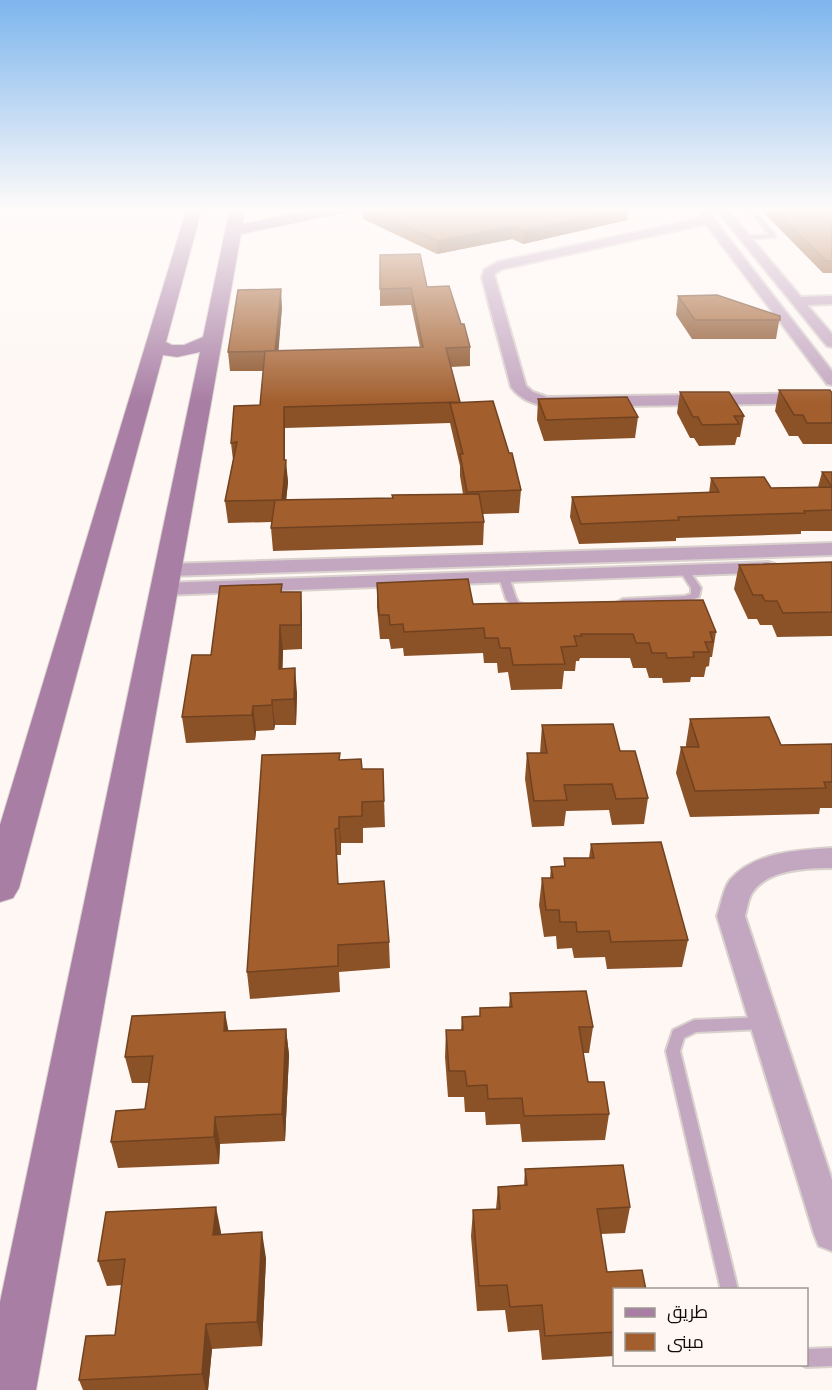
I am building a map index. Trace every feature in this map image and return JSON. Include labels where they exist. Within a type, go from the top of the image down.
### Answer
[{"type":"street","points":[[0,888],[176,273]]},
{"type":"street","points":[[9,1390],[209,356],[228,273]]},
{"type":"street","points":[[490,273],[488,278],[519,387],[533,399],[547,402],[832,398]]},
{"type":"street","points":[[750,273],[832,381]]},
{"type":"street","points":[[774,273],[832,343]]},
{"type":"street","points":[[801,306],[832,300]]},
{"type":"street","points":[[801,306],[832,310]]},
{"type":"street","points":[[156,344],[163,350],[180,351],[200,347],[209,356]]},
{"type":"street","points":[[148,371],[209,356]]},
{"type":"street","points":[[166,579],[832,549]]},
{"type":"street","points":[[166,579],[504,577],[832,566]]},
{"type":"street","points":[[832,858],[803,859],[766,867],[740,887],[731,916],[832,1234]]},
{"type":"lane","points":[[607,603],[686,599],[696,595],[696,588],[685,571]]},
{"type":"lane","points":[[504,577],[511,599],[516,605],[538,606]]},
{"type":"lane","points":[[730,1288],[673,1051],[678,1034],[694,1026],[764,1023]]},
{"type":"lane","points":[[808,1358],[832,1357]]},
{"type":"building","points":[[380,273],[424,273],[427,287],[449,286],[461,324],[464,324],[470,347],[446,348],[460,402],[284,407],[284,460],[286,460],[282,500],[225,501],[237,442],[231,443],[234,406],[260,405],[265,351],[423,347],[411,288],[380,289]]},
{"type":"building","points":[[281,289],[275,351],[228,352],[238,290]]},
{"type":"building","points":[[717,295],[780,316],[780,320],[695,320],[678,296]]},
{"type":"building","points":[[779,390],[830,390],[832,393],[832,423],[807,423],[803,415],[794,415]]},
{"type":"building","points":[[680,392],[729,392],[744,416],[734,416],[739,424],[702,425],[698,417],[693,417]]},
{"type":"building","points":[[627,397],[638,417],[546,420],[538,399]]},
{"type":"building","points":[[493,401],[509,453],[512,453],[521,490],[467,492],[460,454],[463,454],[450,403]]},
{"type":"building","points":[[822,472],[832,472],[832,487]]},
{"type":"building","points":[[764,477],[771,488],[832,487],[832,510],[581,524],[572,497],[719,492],[711,478]]},
{"type":"building","points":[[479,494],[484,522],[271,528],[275,500]]},
{"type":"building","points":[[832,562],[832,612],[783,613],[777,601],[765,601],[762,595],[753,595],[739,565]]},
{"type":"building","points":[[468,579],[473,604],[703,600],[716,632],[710,632],[713,642],[705,642],[709,652],[693,652],[694,657],[667,658],[666,653],[652,653],[649,643],[636,643],[633,634],[581,634],[582,636],[574,636],[577,646],[561,647],[565,664],[513,665],[510,648],[500,648],[498,638],[485,638],[484,628],[404,632],[403,624],[390,625],[389,615],[379,615],[377,583]]},
{"type":"building","points":[[282,584],[281,592],[301,592],[301,625],[280,625],[279,669],[295,668],[294,699],[272,700],[272,705],[253,706],[252,715],[182,717],[192,655],[211,655],[220,586]]},
{"type":"building","points":[[769,717],[781,745],[832,744],[832,782],[824,782],[826,788],[695,791],[681,747],[699,747],[690,719]]},
{"type":"building","points":[[613,724],[620,751],[635,751],[648,798],[616,799],[612,784],[564,785],[567,800],[534,801],[527,753],[547,753],[542,725]]},
{"type":"building","points":[[340,753],[339,760],[361,759],[362,769],[383,769],[384,801],[362,802],[362,816],[339,817],[339,828],[335,829],[338,884],[384,881],[389,942],[338,945],[338,966],[247,972],[262,755]]},
{"type":"building","points":[[661,842],[688,940],[611,942],[609,931],[577,932],[576,922],[560,922],[559,910],[546,910],[542,878],[553,878],[551,867],[565,866],[564,858],[594,858],[591,844]]},
{"type":"building","points":[[586,991],[593,1027],[579,1027],[588,1082],[604,1082],[609,1114],[524,1116],[522,1098],[488,1099],[487,1085],[467,1086],[465,1071],[449,1071],[446,1030],[463,1030],[462,1017],[480,1016],[480,1008],[512,1007],[510,993]]},
{"type":"building","points":[[225,1012],[224,1031],[286,1029],[282,1114],[215,1117],[214,1137],[111,1142],[116,1111],[145,1109],[153,1056],[125,1057],[132,1016]]},
{"type":"building","points":[[623,1165],[630,1207],[597,1209],[607,1272],[642,1270],[646,1288],[613,1288],[613,1332],[545,1336],[542,1305],[510,1307],[507,1285],[479,1286],[473,1210],[500,1209],[498,1187],[527,1185],[525,1169]]},
{"type":"building","points":[[216,1207],[213,1235],[262,1232],[257,1322],[206,1324],[202,1374],[79,1380],[86,1336],[115,1335],[125,1259],[98,1261],[106,1212]]}]
